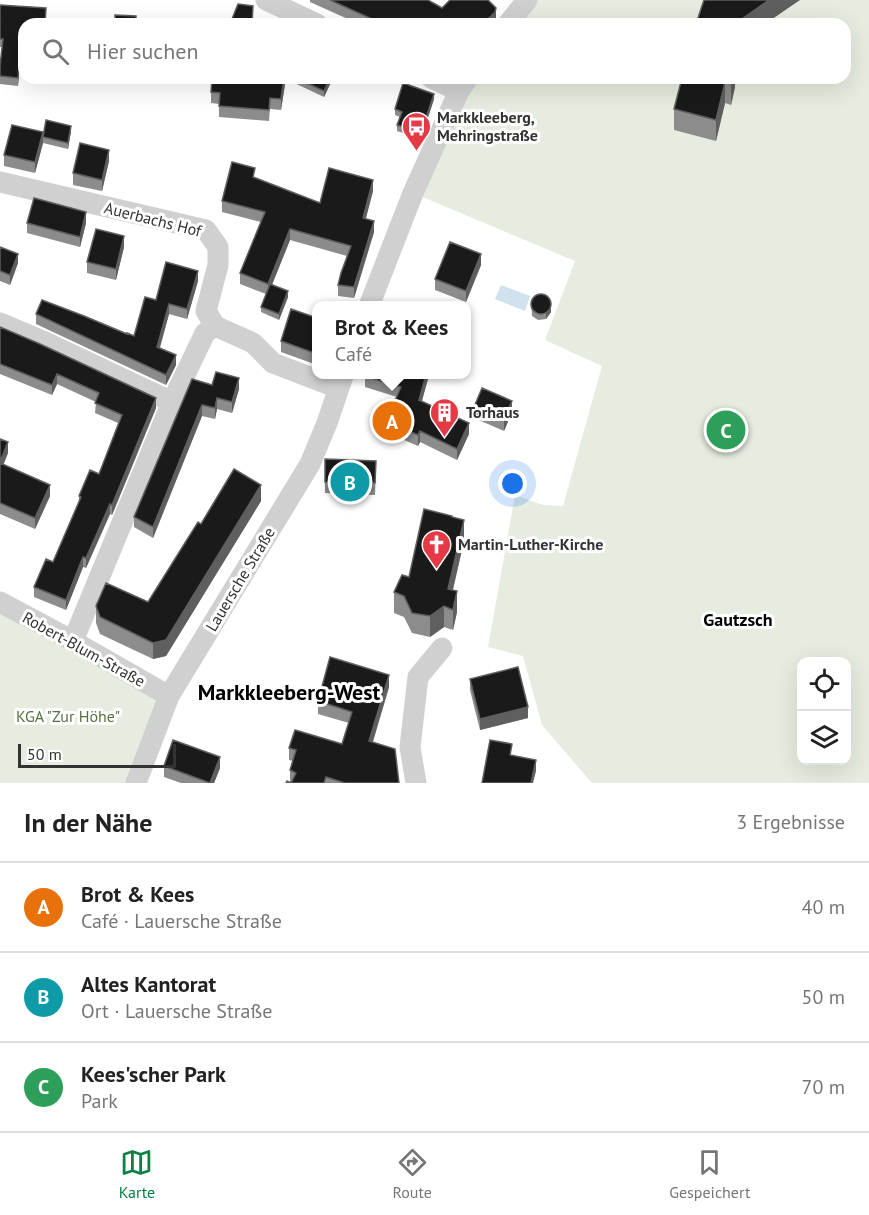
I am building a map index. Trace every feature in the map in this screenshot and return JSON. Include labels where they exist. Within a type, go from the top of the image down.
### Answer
[{"type":"street","points":[[266,0],[304,18]]},
{"type":"street","points":[[513,18],[527,0]]},
{"type":"street","points":[[371,301],[413,193],[463,85]]},
{"type":"street","name":"Auerbachs Hof","points":[[0,182],[206,230],[218,247],[218,265],[206,310],[215,326]]},
{"type":"street","points":[[0,323],[172,402]]},
{"type":"street","points":[[73,641],[172,402],[205,333],[215,326],[253,343],[273,363],[312,373]]},
{"type":"street","name":"Lauersche Straße","points":[[136,783],[169,696],[310,464],[341,381]]},
{"type":"street","name":"Robert-Blum-Straße","points":[[0,602],[169,696]]},
{"type":"street","points":[[416,783],[410,747],[418,677],[442,648]]},
{"type":"green space","points":[[527,0],[869,0],[869,783],[592,783],[542,725],[523,656],[488,647],[515,495],[543,505],[563,506],[602,366],[545,340],[575,261],[413,193],[465,84],[851,84],[851,18],[513,18]]},
{"type":"green space","name":"KGA \"Zur Höhe\"","points":[[0,602],[169,696],[136,783],[0,783]]},
{"type":"water","points":[[501,285],[530,296],[525,311],[495,299]]},
{"type":"building","points":[[330,0],[428,0],[442,8],[450,0],[488,0],[496,8],[489,18],[370,18]]},
{"type":"building","points":[[704,0],[769,0],[743,18],[698,18]]},
{"type":"building","points":[[238,4],[253,6],[252,18],[232,18]]},
{"type":"building","points":[[0,5],[46,8],[45,18],[18,18],[18,78],[0,76],[3,39],[0,39]]},
{"type":"building","points":[[115,15],[136,16],[136,18],[115,18]]},
{"type":"building","points":[[212,84],[283,84],[281,99],[270,98],[269,110],[219,106],[220,93],[211,92]]},
{"type":"building","points":[[309,84],[327,84],[324,91]]},
{"type":"building","points":[[403,84],[434,94],[421,133],[397,125],[402,112],[395,109]]},
{"type":"building","points":[[680,84],[725,84],[716,120],[674,109]]},
{"type":"building","points":[[46,120],[71,126],[68,143],[43,137]]},
{"type":"building","points":[[12,125],[43,132],[35,162],[4,155]]},
{"type":"building","points":[[80,143],[109,150],[102,180],[73,173]]},
{"type":"building","points":[[232,162],[255,168],[253,177],[320,203],[329,168],[373,180],[363,218],[374,221],[354,287],[338,285],[351,246],[290,229],[268,284],[240,273],[265,212],[222,201]]},
{"type":"building","points":[[34,198],[86,212],[80,237],[27,223]]},
{"type":"building","points":[[96,229],[124,236],[116,269],[87,262]]},
{"type":"building","points":[[450,242],[481,254],[466,291],[435,279]]},
{"type":"building","points":[[0,247],[18,254],[10,275],[0,271]]},
{"type":"building","points":[[166,262],[198,271],[187,309],[169,304],[157,347],[176,355],[166,375],[36,314],[42,300],[134,336],[145,297],[156,300]]},
{"type":"building","points":[[270,284],[288,291],[279,314],[261,307]]},
{"type":"building","points":[[541,294],[548,297],[551,304],[548,311],[541,314],[534,311],[531,304],[534,297]]},
{"type":"building","points":[[291,309],[312,316],[312,352],[281,341]]},
{"type":"building","points":[[0,327],[156,398],[112,505],[110,504],[86,558],[83,557],[66,600],[34,587],[46,559],[53,562],[90,470],[99,474],[122,415],[95,403],[99,393],[57,374],[52,385],[0,364]]},
{"type":"building","points":[[216,372],[239,378],[232,402],[217,398],[215,408],[202,405],[153,527],[134,517],[192,379],[212,385]]},
{"type":"building","points":[[375,379],[425,379],[419,400],[469,423],[457,449],[420,431],[418,435],[386,421],[401,387]]},
{"type":"building","points":[[482,388],[512,401],[504,419],[474,407]]},
{"type":"building","points":[[0,439],[8,442],[0,462]]},
{"type":"building","points":[[325,459],[376,461],[375,483],[325,482]]},
{"type":"building","points":[[0,463],[50,485],[35,518],[0,503]]},
{"type":"building","points":[[234,469],[261,485],[166,640],[153,643],[100,617],[96,606],[106,583],[148,602],[198,522],[201,524]]},
{"type":"building","name":"Martin-Luther-Kirche","points":[[424,509],[464,520],[448,589],[457,591],[453,610],[444,606],[430,616],[412,613],[404,596],[394,592],[402,575],[409,577]]},
{"type":"building","points":[[330,657],[389,675],[369,741],[395,749],[399,783],[345,783],[326,777],[324,783],[291,783],[296,773],[290,770],[296,750],[289,748],[295,730],[342,744],[352,712],[318,701]]},
{"type":"building","points":[[518,667],[528,707],[480,719],[470,679]]},
{"type":"building","points":[[173,740],[220,757],[210,783],[164,766]]},
{"type":"building","points":[[490,740],[512,744],[510,755],[536,760],[531,783],[482,783]]},
{"type":"place","name":"Markkleeberg, Mehringstraße","points":[[416,152]]},
{"type":"place","name":"Brot & Kees","points":[[392,421]]},
{"type":"place","name":"Kees'scher Park","points":[[726,430]]},
{"type":"place","name":"Torhaus","points":[[445,438]]},
{"type":"place","name":"Altes Kantorat","points":[[350,482]]},
{"type":"place","name":"Martin-Luther-Kirche","points":[[437,570]]},
{"type":"district","name":"Gautzsch","points":[[738,620]]},
{"type":"district","name":"Markkleeberg-West","points":[[289,692]]}]
